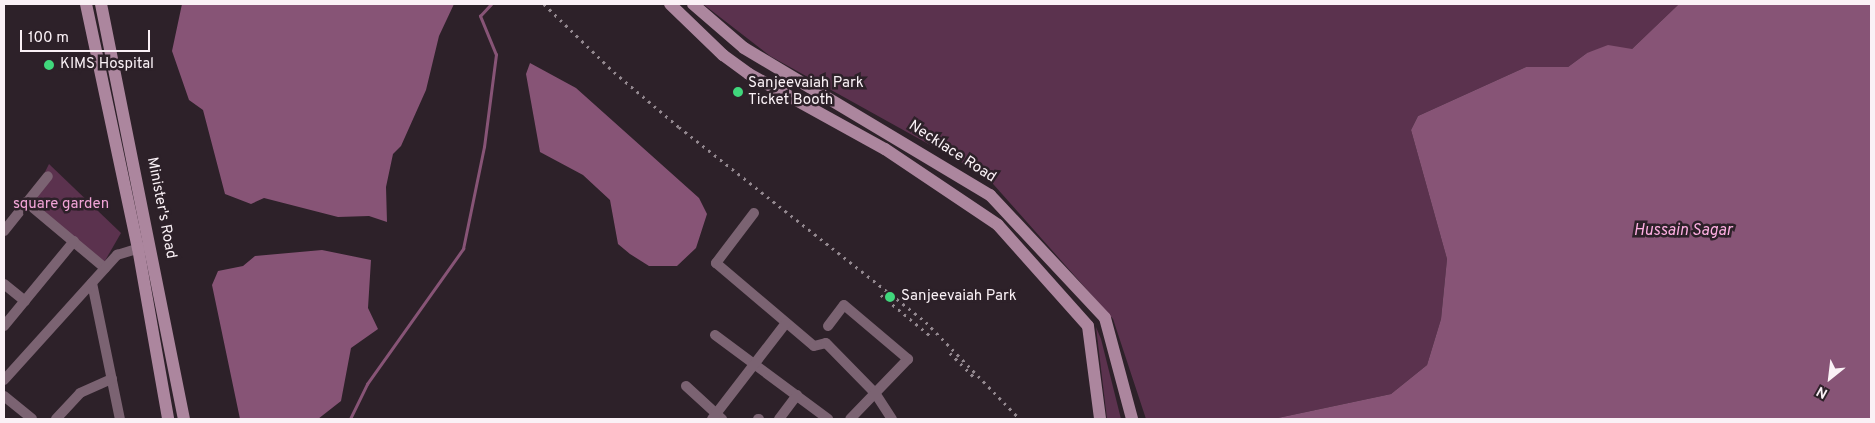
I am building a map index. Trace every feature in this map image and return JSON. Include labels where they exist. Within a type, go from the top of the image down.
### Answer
[{"type":"main road","name":"Minister's Road","points":[[86,4],[138,248],[168,419]]},
{"type":"main road","name":"Minister's Road","points":[[101,4],[152,245],[184,419]]},
{"type":"main road","points":[[670,4],[732,62],[980,210],[1080,312],[1088,326],[1100,419]]},
{"type":"main road","name":"Necklace Road","points":[[693,4],[744,48],[990,195],[1105,318],[1132,419]]},
{"type":"main road","points":[[732,62],[744,48]]},
{"type":"main road","points":[[980,210],[990,195]]},
{"type":"main road","points":[[1088,326],[1105,318]]},
{"type":"street","points":[[4,231],[48,176]]},
{"type":"street","points":[[26,202],[105,268]]},
{"type":"street","points":[[754,214],[716,262],[814,346],[826,343],[875,393],[892,419]]},
{"type":"street","points":[[4,326],[74,241]]},
{"type":"street","points":[[4,380],[117,255],[152,245]]},
{"type":"street","points":[[92,283],[120,419]]},
{"type":"street","points":[[4,284],[25,301]]},
{"type":"street","points":[[828,326],[844,305],[908,359],[850,419]]},
{"type":"street","points":[[686,386],[717,418],[758,365],[786,323]]},
{"type":"street","points":[[715,335],[797,395],[817,416],[828,419]]},
{"type":"street","points":[[56,419],[80,393],[112,379]]},
{"type":"street","points":[[779,419],[797,395]]},
{"type":"street","points":[[4,396],[32,419]]},
{"type":"green space","points":[[703,4],[1679,4],[1632,49],[1587,53],[1568,67],[1526,67],[1418,116],[1411,130],[1447,259],[1441,319],[1427,365],[1391,394],[1273,419],[1146,419],[1113,319],[986,176],[770,56]]},
{"type":"green space","name":"square garden","points":[[49,164],[121,233],[102,266],[31,200]]},
{"type":"green space","points":[[1096,327],[1101,339],[1121,419],[1107,419]]},
{"type":"water","points":[[182,4],[454,4],[439,36],[426,90],[401,146],[393,154],[386,187],[387,222],[369,216],[338,217],[264,198],[251,204],[225,194],[203,110],[189,100],[172,51]]},
{"type":"water","name":"Hussain Sagar","points":[[1679,4],[1871,4],[1871,419],[1273,419],[1391,394],[1427,365],[1441,319],[1447,259],[1411,130],[1418,116],[1526,67],[1568,67],[1587,53],[1608,45],[1632,49]]},
{"type":"water","points":[[530,63],[576,88],[699,198],[707,214],[696,248],[677,266],[649,266],[630,254],[618,244],[610,200],[583,175],[540,152],[526,74]]},
{"type":"water","points":[[322,250],[371,260],[368,308],[378,329],[351,348],[341,401],[318,419],[240,419],[212,285],[218,271],[243,266],[255,256]]},
{"type":"waterway","points":[[350,419],[367,384],[463,249],[484,147],[496,55],[480,16],[491,4]]},
{"type":"railway","points":[[544,4],[614,72],[679,127],[926,322],[1020,419]]},
{"type":"railway","points":[[881,295],[933,338]]},
{"type":"railway","points":[[950,353],[975,378]]},
{"type":"place","name":"KIMS Hospital","points":[[49,65]]},
{"type":"place","name":"Sanjeevaiah Park Ticket Booth","points":[[738,92]]},
{"type":"place","name":"Sanjeevaiah Park","points":[[890,297]]}]
